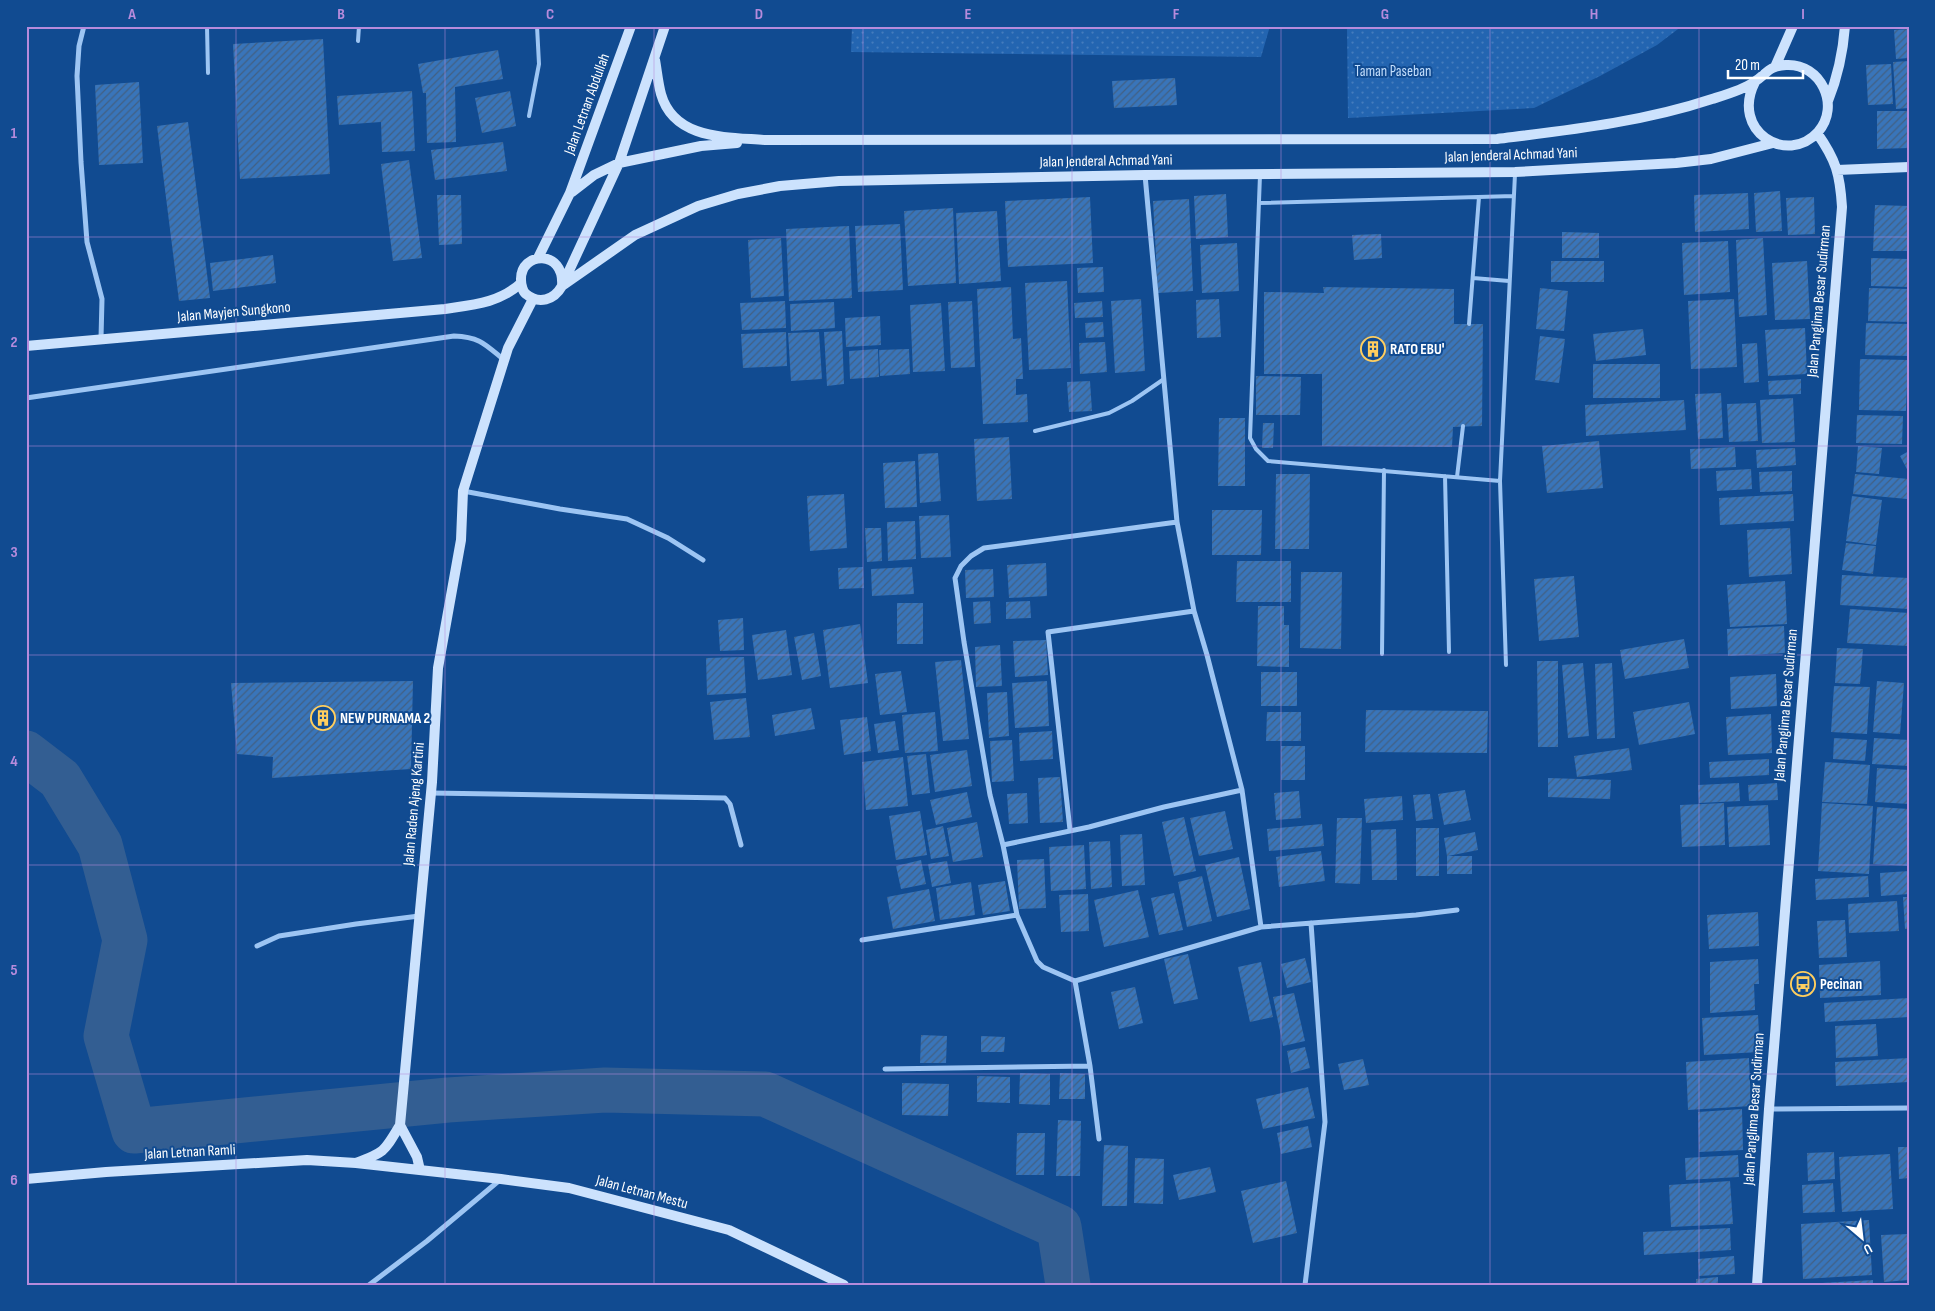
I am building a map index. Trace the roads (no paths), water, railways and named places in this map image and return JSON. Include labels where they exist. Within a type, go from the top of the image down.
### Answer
[{"type":"street","points":[[84,26],[79,46],[77,76],[81,162],[87,242],[102,298],[101,338]]},
{"type":"street","name":"Jalan Letnan Abdullah","points":[[538,258],[570,193],[631,26]]},
{"type":"street","points":[[562,286],[562,276],[559,267],[550,260],[538,258],[528,262],[521,271],[521,283],[524,293],[534,299],[547,300],[554,297],[562,286],[619,163],[665,26]]},
{"type":"street","points":[[1775,67],[1793,26]]},
{"type":"street","points":[[1828,101],[1836,80],[1843,48],[1845,26]]},
{"type":"street","points":[[654,60],[661,95],[668,110],[678,121],[696,132],[716,136],[765,140]]},
{"type":"street","points":[[1786,65],[1798,66],[1809,70],[1824,87],[1828,101],[1828,112],[1824,123],[1808,140],[1797,144],[1773,143],[1762,137],[1754,128],[1749,117],[1749,93],[1755,82],[1764,72],[1775,67],[1786,65]]},
{"type":"street","name":"Jalan Jenderal Achmad Yani","points":[[765,140],[1497,139],[1574,130],[1682,108],[1713,99],[1755,82]]},
{"type":"street","name":"Jalan Panglima Besar Sudirman","points":[[1757,1285],[1769,1108],[1842,208],[1838,170],[1830,151],[1817,132]]},
{"type":"street","points":[[570,193],[594,175],[619,163],[702,146],[765,140]]},
{"type":"street","name":"Jalan Jenderal Achmad Yani","points":[[562,286],[635,235],[698,206],[738,194],[780,186],[839,180],[1515,172],[1676,164],[1711,159],[1773,143]]},
{"type":"street","points":[[1838,170],[1909,167]]},
{"type":"street","points":[[1145,175],[1177,522],[1194,611],[1242,790],[1261,927]]},
{"type":"street","name":"Jalan Mayjen Sungkono","points":[[26,346],[445,309],[489,302],[513,291],[521,283]]},
{"type":"street","name":"Jalan Raden Ajeng Kartini","points":[[401,1122],[420,916],[438,668],[460,540],[463,490],[511,341],[534,299]]},
{"type":"street","points":[[26,398],[454,336],[482,341],[504,360]]},
{"type":"street","points":[[463,490],[560,509],[627,519],[668,538],[703,560]]},
{"type":"street","points":[[1177,522],[984,548],[971,556],[956,573],[955,578],[964,642],[990,795],[1003,845],[1017,915],[1036,961],[1043,967],[1075,981],[1261,927],[1457,910]]},
{"type":"street","points":[[1070,830],[1048,632],[1194,611]]},
{"type":"street","points":[[1003,845],[1089,827],[1164,807],[1242,790]]},
{"type":"street","points":[[430,793],[725,798],[730,804],[741,845]]},
{"type":"street","points":[[862,940],[1017,915]]},
{"type":"street","points":[[257,946],[279,936],[420,916]]},
{"type":"street","points":[[1305,1285],[1325,1122],[1310,922]]},
{"type":"street","points":[[1075,981],[1090,1066],[1099,1139]]},
{"type":"street","points":[[886,1069],[1090,1066]]},
{"type":"street","points":[[1769,1108],[1909,1108]]},
{"type":"street","points":[[356,1163],[378,1155],[386,1149],[401,1122]]},
{"type":"street","points":[[401,1122],[417,1157],[420,1170]]},
{"type":"street","name":"Jalan Letnan Ramli","points":[[26,1179],[106,1172],[307,1160],[420,1170]]},
{"type":"street","name":"Jalan Letnan Mestu","points":[[420,1170],[569,1188],[729,1230],[844,1285]]},
{"type":"street","points":[[369,1285],[501,1179]]},
{"type":"lane","points":[[207,26],[208,73]]},
{"type":"lane","points":[[358,41],[359,26]]},
{"type":"lane","points":[[529,116],[539,64],[537,26]]},
{"type":"lane","points":[[1506,664],[1500,481],[1515,172]]},
{"type":"lane","points":[[1260,174],[1250,438],[1256,449],[1268,461],[1500,481]]},
{"type":"lane","points":[[1259,203],[1514,196]]},
{"type":"lane","points":[[1468,324],[1479,197]]},
{"type":"lane","points":[[1472,278],[1509,281]]},
{"type":"lane","points":[[1035,432],[1108,413],[1164,379]]},
{"type":"lane","points":[[1457,477],[1463,426]]},
{"type":"lane","points":[[1382,654],[1384,470]]},
{"type":"lane","points":[[1445,476],[1449,652]]},
{"type":"waterway","points":[[26,753],[60,779],[100,845],[125,940],[106,1036],[134,1131],[448,1100],[605,1090],[765,1094],[1059,1227],[1068,1285]]},
{"type":"place","name":"RATO EBU'","points":[[1373,349]]},
{"type":"place","name":"NEW PURNAMA 2","points":[[323,718]]},
{"type":"place","name":"Pecinan","points":[[1803,984]]},
{"type":"park label","name":"Taman Paseban","points":[[1393,71]]}]
